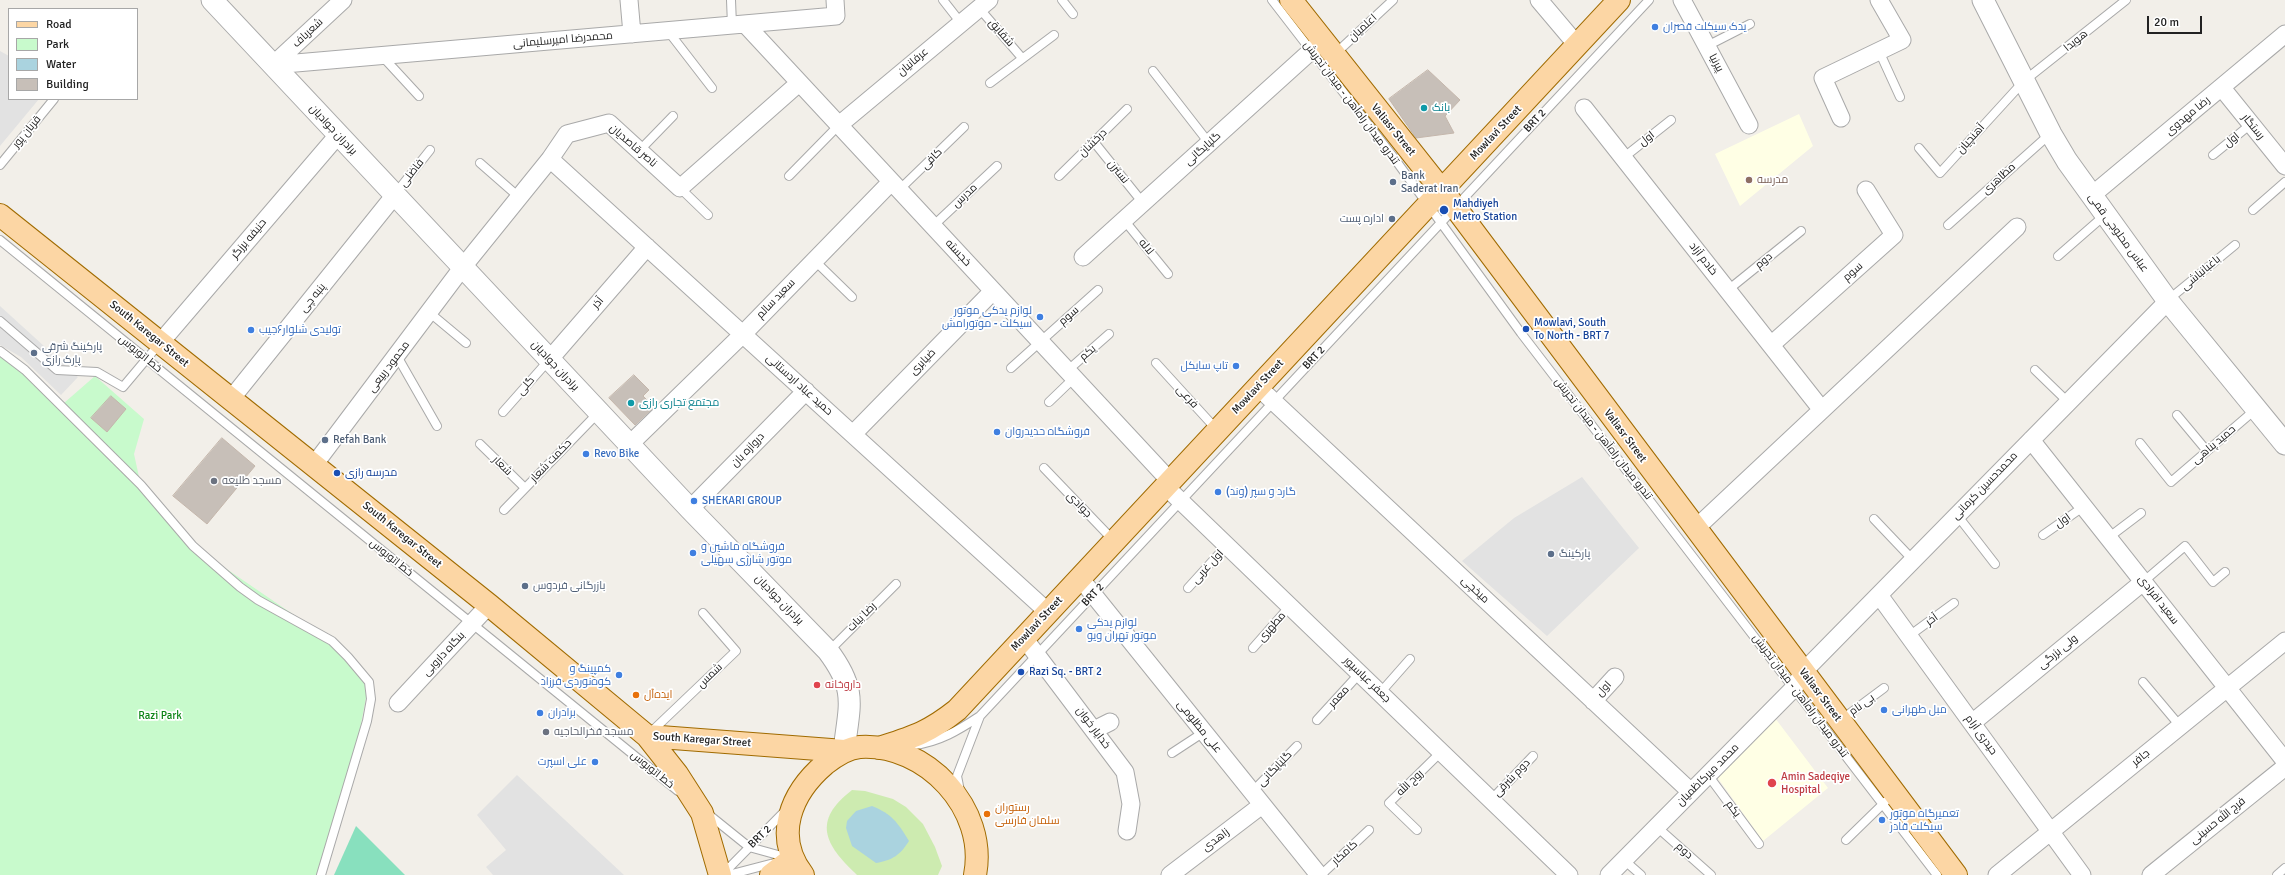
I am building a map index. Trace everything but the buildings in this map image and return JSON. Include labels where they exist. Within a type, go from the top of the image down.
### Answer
[{"type":"main road","name":"Valiasr Street","points":[[1291,0],[1322,49],[1435,198],[1695,529],[1799,680],[1840,721],[1888,799],[1948,874]]},
{"type":"main road","name":"Mowlavi Street","points":[[879,748],[920,735],[935,727],[957,710],[1620,0]]},
{"type":"main road","name":"South Karegar Street","points":[[0,215],[489,605],[647,736],[844,751]]},
{"type":"main road","points":[[647,736],[677,774],[702,813],[721,875]]},
{"type":"main road","points":[[771,875],[797,867],[788,842],[790,812],[816,771],[844,751],[859,747],[879,748],[904,754],[930,770],[964,806],[973,826],[977,847],[975,875]]},
{"type":"street","name":"برادران جوادیان","points":[[212,0],[394,196],[629,445],[828,651],[841,668],[848,681],[849,692],[844,751]]},
{"type":"street","name":"شعرباف","points":[[273,66],[343,0]]},
{"type":"street","points":[[629,0],[632,34]]},
{"type":"street","name":"محمدرضا امیرسلیمانی","points":[[273,66],[836,16],[835,0]]},
{"type":"street","points":[[1539,0],[1577,45]]},
{"type":"street","name":"پیرنیا","points":[[1682,0],[1749,125]]},
{"type":"street","points":[[1841,118],[1823,78],[1902,40],[1879,0]]},
{"type":"street","name":"عباس محلوجی قمی","points":[[1983,0],[2051,134],[2091,196],[2168,301],[2285,444]]},
{"type":"street","name":"عرفانیان","points":[[839,125],[984,4]]},
{"type":"street","name":"خجسته","points":[[739,25],[799,83],[839,125],[1040,341],[1168,484]]},
{"type":"street","name":"رضا مهدوی","points":[[2091,196],[2285,34]]},
{"type":"street","name":"گلپایگانی","points":[[1083,257],[1209,143],[1322,49]]},
{"type":"street","points":[[680,188],[799,83]]},
{"type":"street","name":"رستگار","points":[[2222,88],[2285,166]]},
{"type":"street","name":"خادم آزاد","points":[[1584,108],[1822,410]]},
{"type":"street","name":"ناصر قاصدیان","points":[[462,268],[520,198],[567,134],[609,123],[680,188]]},
{"type":"street","name":"حنیفه برزگر","points":[[160,343],[338,135]]},
{"type":"street","name":"حمید عباد اردستانی","points":[[550,159],[1048,612]]},
{"type":"street","name":"سعید سالم","points":[[629,445],[742,334],[813,260],[895,186]]},
{"type":"street","name":"سوم","points":[[1771,345],[1894,235],[1866,190]]},
{"type":"street","name":"پنبه چی","points":[[231,400],[394,196]]},
{"type":"street","points":[[1695,529],[2017,226]]},
{"type":"street","name":"آذر","points":[[549,360],[648,247]]},
{"type":"street","name":"محمود ربیعی","points":[[314,465],[430,313],[462,268]]},
{"type":"street","name":"ضیابری","points":[[853,434],[993,291]]},
{"type":"street","name":"محمدحسین کرمانی","points":[[1799,680],[1913,560],[2168,301]]},
{"type":"street","name":"میخچی","points":[[1258,387],[1691,792]]},
{"type":"street","name":"دروازه بان","points":[[690,509],[806,391]]},
{"type":"street","name":"سعید افرادی","points":[[2031,440],[2285,761]]},
{"type":"street","name":"جعفر عباسپور","points":[[1168,484],[1181,501],[1569,875]]},
{"type":"street","name":"علی مظلومی","points":[[1080,578],[1320,875]]},
{"type":"street","name":"ولی بزرگی","points":[[1972,723],[2143,582]]},
{"type":"street","name":"حیدری آرام","points":[[1879,595],[2082,875]]},
{"type":"street","name":"بنگاه داروبی","points":[[398,703],[489,605]]},
{"type":"street","name":"خدایار خوان","points":[[1024,638],[1125,772],[1131,804],[1127,831]]},
{"type":"street","name":"جافر","points":[[1997,875],[2285,641]]},
{"type":"street","name":"اول","points":[[1593,701],[1615,677]]},
{"type":"street","name":"محمد میرکاظمیان","points":[[1609,875],[1799,680]]},
{"type":"street","points":[[1094,730],[1110,722]]},
{"type":"street","name":"فرج الله حسینی","points":[[2151,875],[2285,767]]},
{"type":"street","name":"زاهدی","points":[[1170,875],[1257,798]]},
{"type":"lane","points":[[730,0],[739,25]]},
{"type":"lane","points":[[943,0],[961,22]]},
{"type":"lane","points":[[1062,0],[1073,14]]},
{"type":"lane","name":"تندرو میدان راه‌آهن - میدان تجریش","points":[[1272,0],[1322,49]]},
{"type":"lane","name":"اعلمیان","points":[[1322,49],[1393,0]]},
{"type":"lane","name":"BRT 2","points":[[980,716],[1649,0]]},
{"type":"lane","name":"هویدا","points":[[2024,81],[2126,0]]},
{"type":"lane","name":"شقایق","points":[[984,4],[1022,58]]},
{"type":"lane","points":[[1707,46],[1750,24]]},
{"type":"lane","points":[[668,31],[712,88]]},
{"type":"lane","points":[[990,83],[1054,35]]},
{"type":"lane","points":[[1879,52],[1900,97]]},
{"type":"lane","points":[[382,56],[418,96]]},
{"type":"lane","points":[[1153,71],[1209,143]]},
{"type":"lane","name":"آهنچیان","points":[[1919,148],[1940,173],[2024,81]]},
{"type":"lane","name":"قربان پور","points":[[0,165],[53,100]]},
{"type":"lane","name":"درخشان","points":[[1059,176],[1127,109]]},
{"type":"lane","points":[[640,150],[672,116]]},
{"type":"lane","name":"اول","points":[[1623,158],[1671,120]]},
{"type":"lane","name":"اول","points":[[2213,155],[2251,124]]},
{"type":"lane","points":[[789,176],[839,125]]},
{"type":"lane","name":"کافی","points":[[895,186],[964,127]]},
{"type":"lane","name":"مظاهری","points":[[1948,225],[2051,134]]},
{"type":"lane","name":"نسترن","points":[[1094,142],[1143,203]]},
{"type":"lane","name":"فاضلی","points":[[394,196],[430,150]]},
{"type":"lane","points":[[480,163],[520,198]]},
{"type":"lane","name":"مدرس","points":[[933,226],[997,166]]},
{"type":"lane","points":[[2253,210],[2285,182]]},
{"type":"lane","points":[[680,188],[708,215]]},
{"type":"lane","name":"تندرو میدان راه‌آهن - میدان تجریش","points":[[1448,215],[1521,333],[1799,680],[1888,799]]},
{"type":"lane","points":[[2058,256],[2105,215]]},
{"type":"lane","name":"لاله","points":[[1124,220],[1168,274]]},
{"type":"lane","name":"دوم","points":[[1728,290],[1801,231]]},
{"type":"lane","name":"خط اتوبوس","points":[[0,240],[749,847],[797,867]]},
{"type":"lane","name":"باغبانباشی","points":[[2168,301],[2235,245]]},
{"type":"lane","points":[[813,260],[852,297]]},
{"type":"lane","name":"سوم","points":[[1011,368],[1098,290]]},
{"type":"lane","points":[[430,313],[466,343]]},
{"type":"lane","points":[[0,321],[57,370],[97,372],[123,387],[160,343]]},
{"type":"lane","name":"یکم","points":[[1049,402],[1070,374],[1109,334]]},
{"type":"lane","points":[[0,351],[25,370],[141,486],[193,546],[240,587],[258,600],[332,642],[369,682],[371,699],[368,721],[321,875]]},
{"type":"lane","points":[[397,356],[437,426]]},
{"type":"lane","name":"گلی","points":[[503,412],[549,360]]},
{"type":"lane","name":"فرعی","points":[[1156,363],[1217,431]]},
{"type":"lane","points":[[2035,370],[2068,402]]},
{"type":"lane","name":"حمید پناهی","points":[[2140,443],[2171,482],[2256,409]]},
{"type":"lane","name":"حکمت شعار","points":[[504,510],[599,412]]},
{"type":"lane","points":[[2177,415],[2207,451]]},
{"type":"lane","name":"شعار","points":[[480,444],[525,488]]},
{"type":"lane","name":"جوادی","points":[[1044,468],[1114,541]]},
{"type":"lane","name":"اول","points":[[2044,535],[2083,507]]},
{"type":"lane","points":[[2108,538],[2141,513]]},
{"type":"lane","points":[[1957,515],[1995,564]]},
{"type":"lane","points":[[1874,519],[1913,560]]},
{"type":"lane","name":"اول غربی","points":[[1188,588],[1227,545]]},
{"type":"lane","points":[[2143,582],[2184,546],[2213,582],[2225,572]]},
{"type":"lane","name":"رضا بیات","points":[[828,651],[896,584]]},
{"type":"lane","name":"آخر","points":[[1909,636],[1954,603]]},
{"type":"lane","name":"مطهری","points":[[1253,648],[1290,606]]},
{"type":"lane","name":"شمس","points":[[647,736],[736,651],[703,612]]},
{"type":"lane","points":[[1380,693],[1410,659]]},
{"type":"lane","name":"معمر","points":[[1317,720],[1360,673]]},
{"type":"lane","points":[[2143,682],[2180,726]]},
{"type":"lane","name":"بی نام","points":[[1840,721],[1884,688]]},
{"type":"lane","points":[[879,748],[929,743],[958,731],[980,716]]},
{"type":"lane","points":[[964,806],[957,776],[980,716]]},
{"type":"lane","points":[[1172,753],[1204,732]]},
{"type":"lane","name":"گلپایگانی","points":[[1257,798],[1297,746]]},
{"type":"lane","name":"روح الله","points":[[1417,830],[1389,803],[1441,752]]},
{"type":"lane","name":"دوم شرقی","points":[[1491,800],[1533,756]]},
{"type":"lane","name":"یکم","points":[[1708,775],[1759,844]]},
{"type":"lane","name":"BRT 2","points":[[721,875],[797,799]]},
{"type":"lane","points":[[1846,840],[1888,799]]},
{"type":"lane","name":"دوم","points":[[1657,827],[1711,875]]},
{"type":"lane","name":"کامکار","points":[[1320,875],[1369,830]]},
{"type":"lane","points":[[1624,860],[1641,875]]},
{"type":"lane","points":[[728,875],[797,867]]},
{"type":"lane","points":[[2277,875],[2285,868]]},
{"type":"shaded area","points":[[0,51],[8,55],[8,100],[38,100],[0,146]]},
{"type":"shaded area","name":"مدرسه","points":[[1799,114],[1813,146],[1740,206],[1715,154]]},
{"type":"shaded area","name":"پارکینگ شرقی پارک رازی","points":[[0,306],[78,377],[61,395],[21,357],[0,345]]},
{"type":"shaded area","name":"پارکینگ","points":[[1582,477],[1639,548],[1547,636],[1462,561],[1514,518]]},
{"type":"shaded area","name":"Amin Sadeqiye Hospital","points":[[1775,718],[1828,788],[1763,841],[1717,777]]},
{"type":"shaded area","points":[[517,775],[624,875],[493,875],[486,867],[506,850],[477,815]]},
{"type":"green space","name":"Razi Park","points":[[0,351],[64,403],[95,376],[144,419],[134,454],[141,486],[193,546],[332,641],[369,682],[351,776],[321,875],[0,875]]},
{"type":"green space","points":[[852,790],[865,791],[893,799],[906,807],[923,824],[935,847],[942,866],[938,875],[857,875],[846,864],[830,843],[827,832],[827,822],[831,812],[839,801]]},
{"type":"green space","points":[[356,826],[405,875],[334,875]]},
{"type":"water","points":[[872,806],[890,816],[909,841],[896,856],[876,863],[852,846],[846,828],[847,821],[856,811]]},
{"type":"place","name":"یدک سیکلت قصران","points":[[1655,27]]},
{"type":"place","name":"بانک","points":[[1424,108]]},
{"type":"place","name":"مدرسه","points":[[1749,180]]},
{"type":"place","name":"Bank Saderat Iran","points":[[1393,182]]},
{"type":"place","name":"Mahdiyeh Metro Station","points":[[1444,210]]},
{"type":"place","name":"اداره پست","points":[[1392,219]]},
{"type":"place","name":"لوازم یدکی موتور سیکلت - موتورامش","points":[[1040,317]]},
{"type":"place","name":"Mowlavi, South To North - BRT 7","points":[[1526,329]]},
{"type":"place","name":"تولیدی شلوار۶جیب","points":[[251,330]]},
{"type":"place","name":"پارکینگ شرقی پارک رازی","points":[[34,353]]},
{"type":"place","name":"تاپ سایکل","points":[[1236,366]]},
{"type":"place","name":"مجتمع تجاری رازی","points":[[631,403]]},
{"type":"place","name":"فروشگاه حدیدروان","points":[[997,432]]},
{"type":"place","name":"Refah Bank","points":[[325,440]]},
{"type":"place","name":"Revo Bike","points":[[586,454]]},
{"type":"place","name":"مدرسه رازی","points":[[337,473]]},
{"type":"place","name":"مسجد طلیعه","points":[[214,481]]},
{"type":"place","name":"گارد و سپر (وند)","points":[[1218,492]]},
{"type":"place","name":"SHEKARI GROUP","points":[[694,501]]},
{"type":"place","name":"فروشگاه ماشين و موتور شارژی سهيلی","points":[[693,553]]},
{"type":"place","name":"پارکینگ","points":[[1551,554]]},
{"type":"place","name":"بازرگانی فردوس","points":[[525,586]]},
{"type":"place","name":"لوازم یدکی موتور تهران ویو","points":[[1079,629]]},
{"type":"place","name":"Razi Sq. - BRT 2","points":[[1021,672]]},
{"type":"place","name":"کمپینگ و کوه‌نوردی فرزاد","points":[[619,675]]},
{"type":"place","name":"داروخانه","points":[[817,685]]},
{"type":"place","name":"ایده‌آل","points":[[636,695]]},
{"type":"place","name":"مبل طهرانی","points":[[1884,710]]},
{"type":"place","name":"برادران","points":[[540,713]]},
{"type":"place","name":"مسجد فخرالحاجیه","points":[[546,732]]},
{"type":"place","name":"علی اسپرت","points":[[595,762]]},
{"type":"place","name":"Amin Sadeqiye Hospital","points":[[1772,783]]},
{"type":"place","name":"رستوران سلمان فارسی","points":[[987,814]]},
{"type":"place","name":"تعمیرگاه موتور سیکلت قادر","points":[[1882,820]]}]
